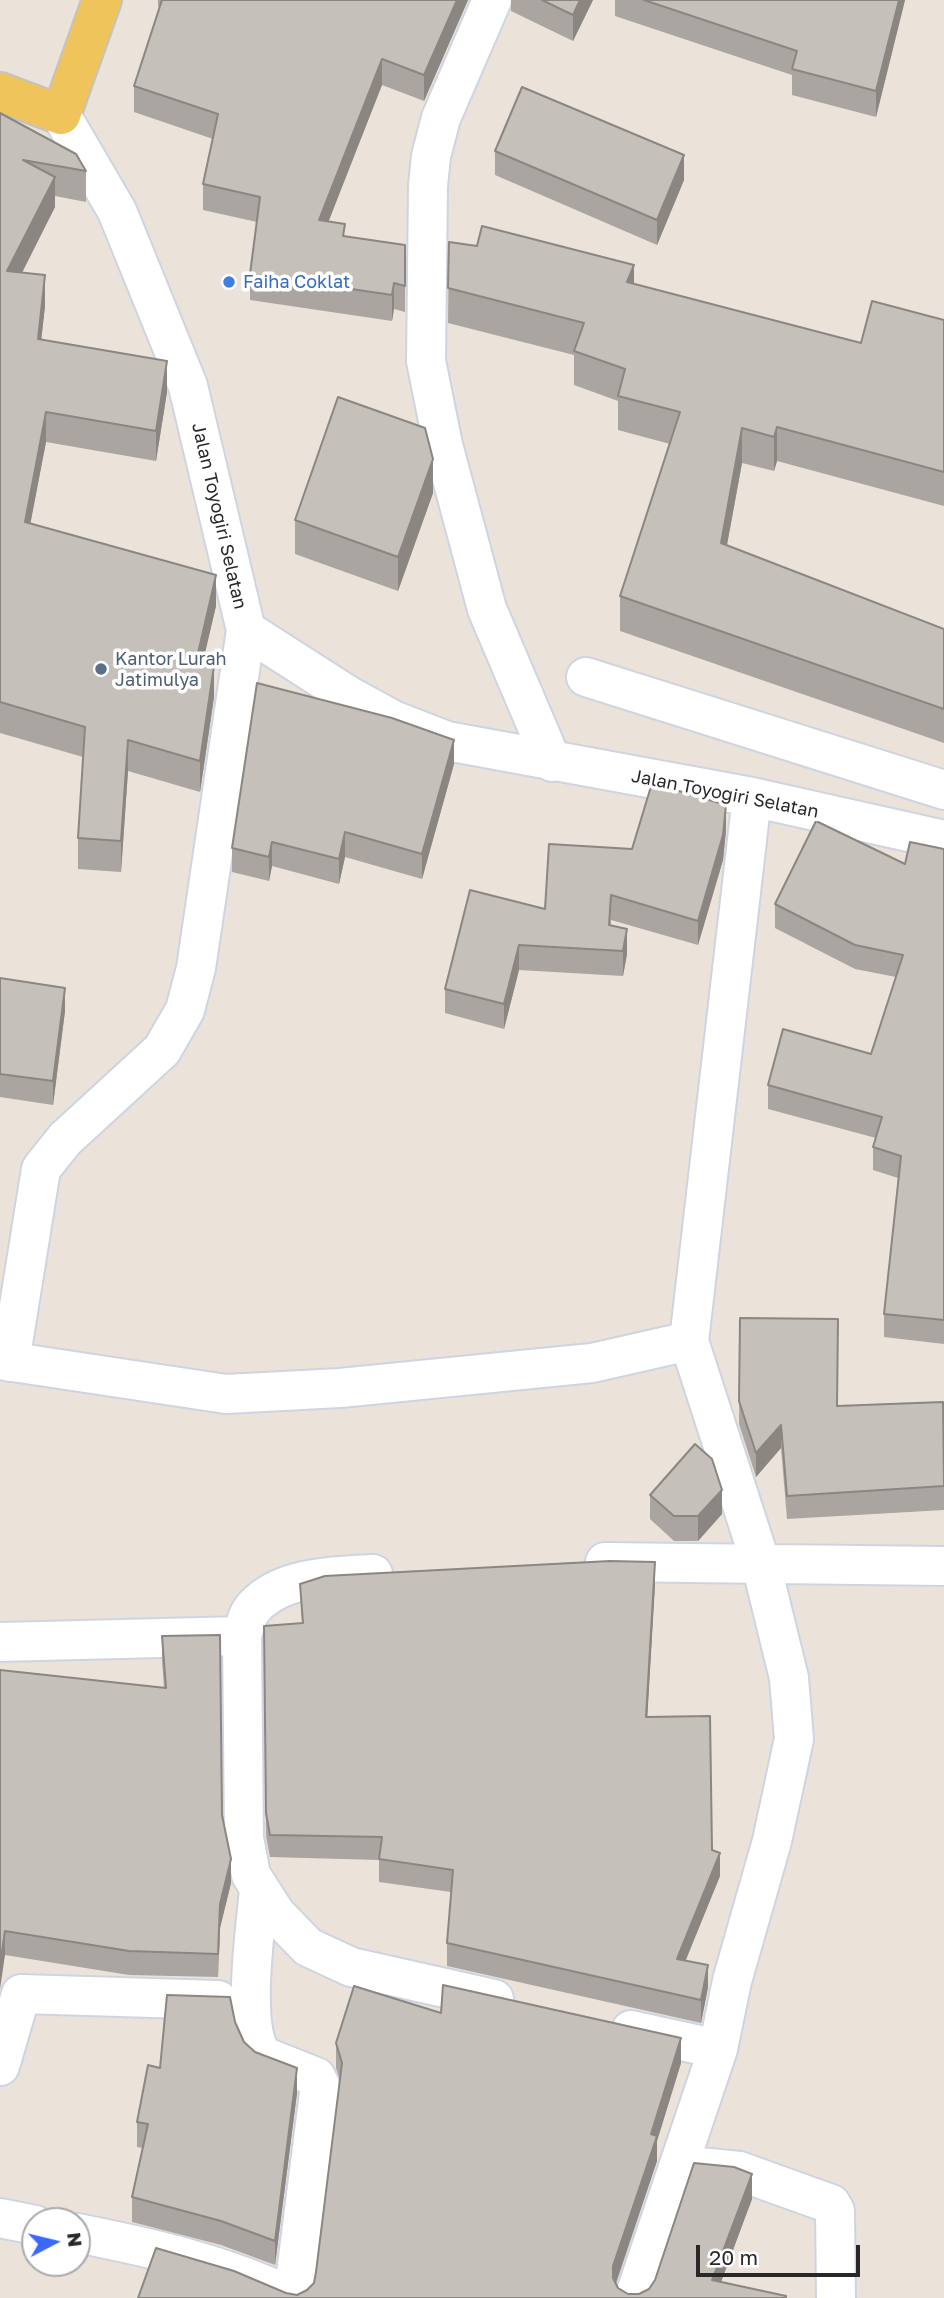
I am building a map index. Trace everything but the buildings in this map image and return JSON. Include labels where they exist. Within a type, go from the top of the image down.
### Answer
[{"type":"main road","points":[[0,92],[61,115],[102,0]]},
{"type":"street","points":[[492,0],[441,118],[431,156],[428,186],[426,361],[443,446],[487,609],[552,762]]},
{"type":"street","name":"Jalan Toyogiri Selatan","points":[[61,115],[117,211],[188,386],[246,631],[349,696],[393,720],[447,741],[752,797],[944,840]]},
{"type":"street","points":[[246,631],[196,968],[185,1010],[162,1050],[65,1139],[41,1169],[5,1361],[226,1394],[340,1388],[592,1363],[689,1341]]},
{"type":"street","points":[[586,677],[944,790]]},
{"type":"street","points":[[634,2298],[718,2049],[732,1981],[772,1841],[794,1739],[789,1678],[761,1563],[689,1341],[752,797]]},
{"type":"street","points":[[569,1564],[944,1566]]},
{"type":"street","points":[[404,1573],[321,1577],[275,1592],[255,1605],[242,1636],[244,1838],[251,1875],[276,1914],[308,1947],[351,1967],[527,2007]]},
{"type":"street","points":[[0,1642],[242,1636]]},
{"type":"street","points":[[91,2236],[173,2252],[247,2276],[293,2298],[320,2085],[316,2077],[263,2056],[258,2049],[250,2000],[259,1889]]},
{"type":"street","points":[[0,2066],[21,1994],[250,2000]]},
{"type":"street","points":[[596,2022],[718,2049]]},
{"type":"street","points":[[680,2164],[739,2171],[831,2204],[835,2211],[836,2298]]},
{"type":"street","points":[[0,2218],[21,2222]]},
{"type":"place","name":"Faiha Coklat","points":[[229,282]]},
{"type":"place","name":"Kantor Lurah Jatimulya","points":[[101,669]]}]
